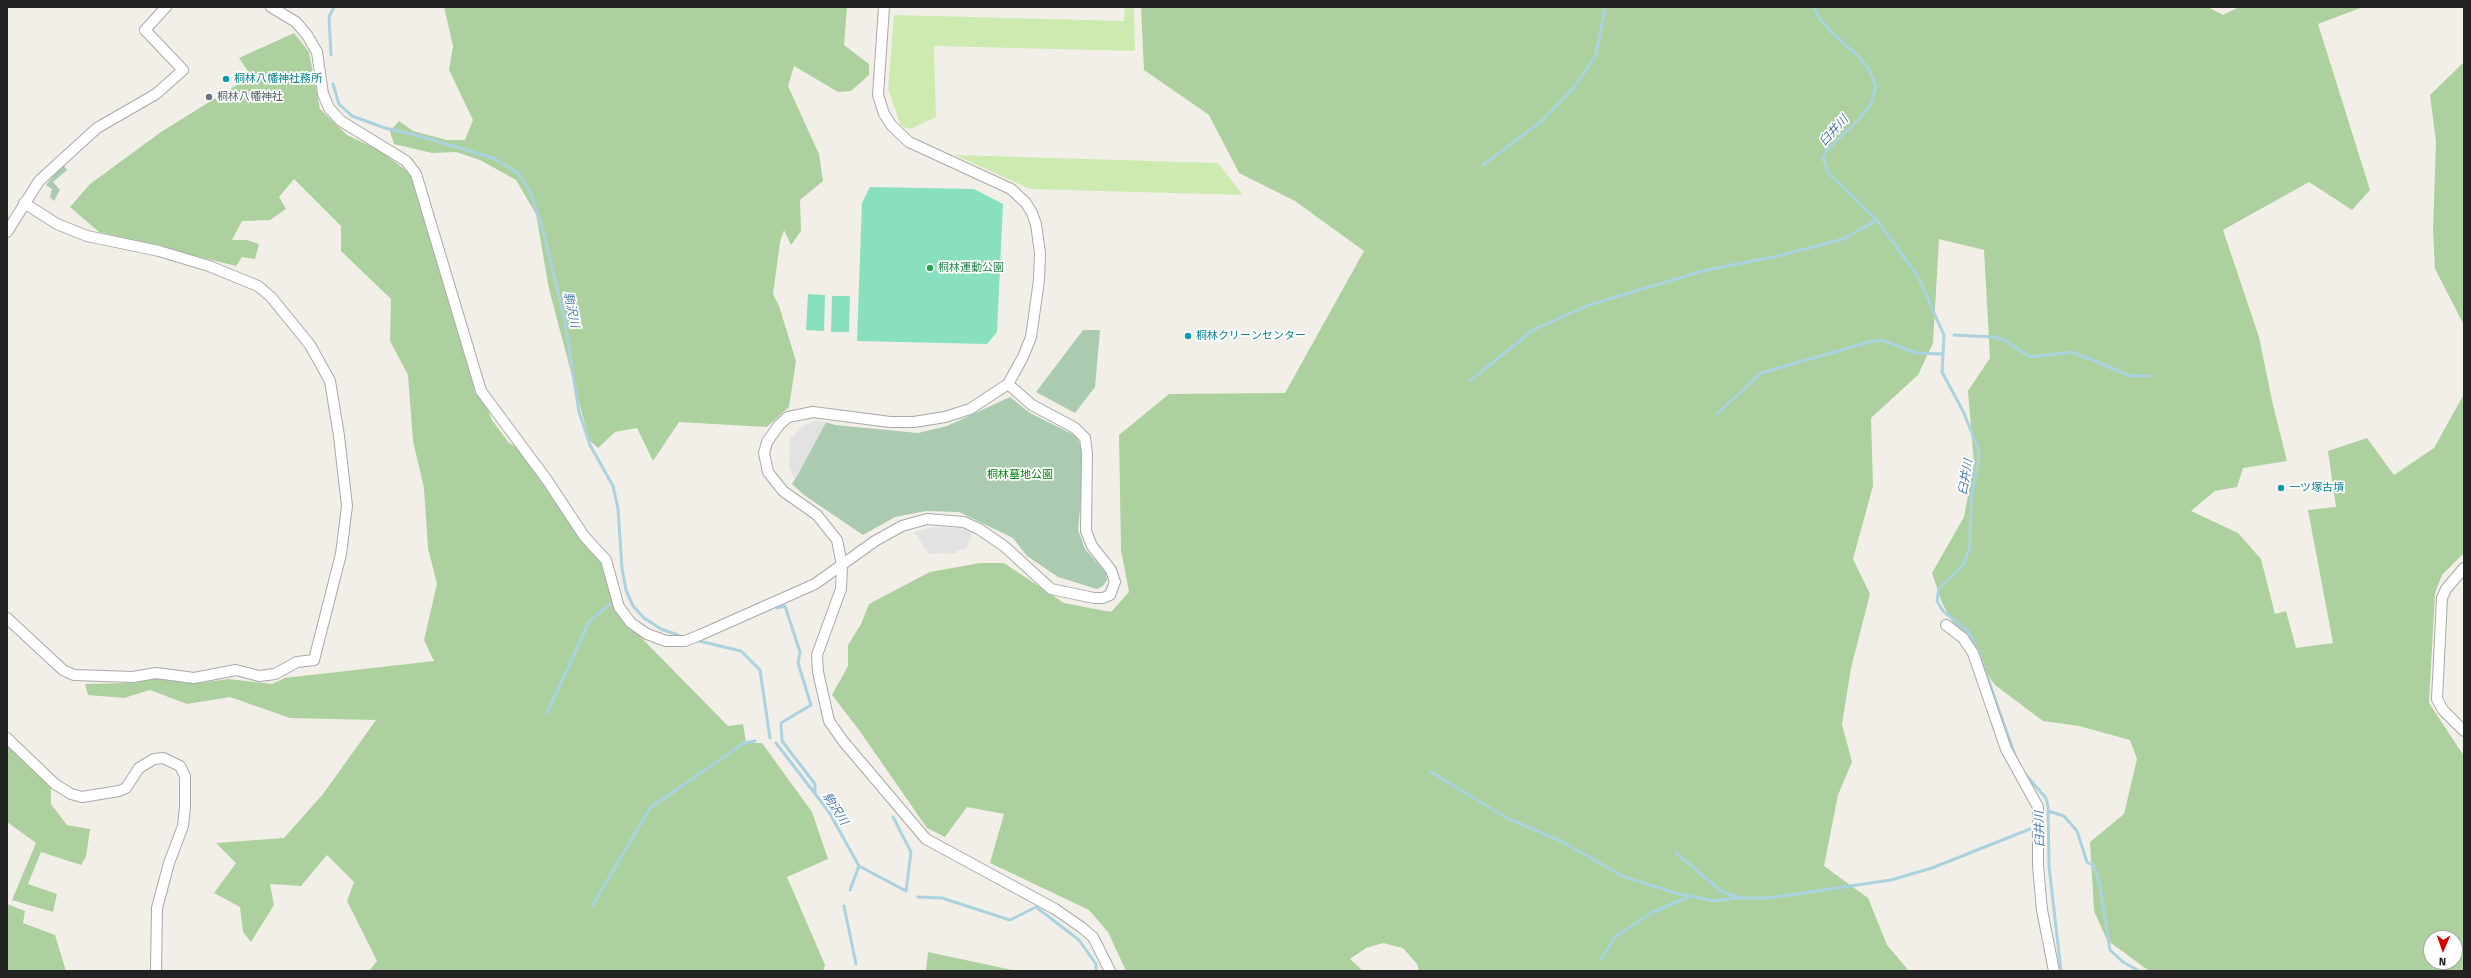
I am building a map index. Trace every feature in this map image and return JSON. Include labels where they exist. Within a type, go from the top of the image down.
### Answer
[{"type":"street","points":[[7,232],[39,181],[97,128],[156,94],[183,70],[145,30],[166,7]]},
{"type":"street","points":[[271,7],[296,22],[307,35],[317,52],[323,94],[329,108],[341,121],[406,161],[416,174],[481,391],[546,480],[584,536],[606,560],[619,607],[631,623],[647,634],[666,641],[685,641],[816,584],[875,541],[902,526],[927,519],[964,522],[979,529],[1004,546],[1051,589],[1094,598],[1103,598],[1110,595],[1115,582],[1111,570],[1092,546],[1086,531],[1087,453],[1084,438],[1075,428],[1032,405],[1008,384]]},
{"type":"street","points":[[884,7],[878,95],[884,114],[892,126],[909,142],[1011,189],[1026,203],[1036,224],[1040,253],[1039,280],[1031,337],[1023,357],[1008,384],[970,409],[945,417],[914,422],[890,422],[813,412],[788,417],[779,425],[767,442],[764,452],[768,472],[783,491],[817,515],[828,526],[837,540],[842,565],[841,589],[817,655],[819,678],[829,722],[843,741],[926,839],[1054,909],[1081,927],[1093,937],[1110,971]]},
{"type":"street","points":[[7,618],[63,670],[74,675],[133,678],[156,673],[194,678],[236,670],[259,676],[275,674],[297,662],[314,660],[341,554],[347,506],[339,436],[330,381],[310,346],[271,297],[258,286],[209,266],[159,251],[87,236],[57,224],[24,203]]},
{"type":"street","points":[[2464,568],[2446,589],[2442,598],[2437,699],[2443,710],[2464,730]]},
{"type":"street","points":[[1946,625],[1963,638],[1973,653],[2006,749],[2038,807],[2038,866],[2042,910],[2054,971]]},
{"type":"street","points":[[7,738],[56,784],[71,794],[82,797],[119,791],[126,788],[139,768],[154,759],[163,758],[180,766],[185,776],[185,807],[183,826],[169,864],[158,908],[156,971]]},
{"type":"green space","points":[[444,7],[847,7],[844,45],[869,64],[869,75],[851,91],[838,92],[794,66],[788,86],[819,154],[823,181],[800,200],[801,231],[791,245],[784,230],[780,242],[773,294],[779,306],[796,361],[789,407],[767,427],[679,422],[653,461],[637,428],[615,432],[598,448],[589,440],[549,289],[536,214],[516,180],[480,160],[456,152],[432,153],[394,144],[390,131],[399,121],[413,131],[447,140],[465,140],[473,120],[449,70],[453,46]]},
{"type":"green space","points":[[1125,7],[1134,7],[1135,51],[934,46],[936,117],[910,129],[901,126],[888,89],[894,15],[1124,21]]},
{"type":"green space","points":[[1141,7],[2208,7],[2223,15],[2239,7],[2363,7],[2318,24],[2370,190],[2352,210],[2309,182],[2223,230],[2259,337],[2273,405],[2287,461],[2243,468],[2237,487],[2215,491],[2191,511],[2238,533],[2261,559],[2275,614],[2286,611],[2296,648],[2333,643],[2308,510],[2336,507],[2328,451],[2367,438],[2394,475],[2434,448],[2464,394],[2464,553],[2442,575],[2435,593],[2429,703],[2464,756],[2464,971],[2149,971],[2107,940],[2094,911],[2090,842],[2124,814],[2137,759],[2130,740],[2079,726],[2043,721],[1995,685],[1964,642],[1942,603],[1932,573],[1964,517],[1974,463],[1968,391],[1990,358],[1984,250],[1939,239],[1933,343],[1918,375],[1871,418],[1873,486],[1853,559],[1870,594],[1851,668],[1842,724],[1852,762],[1838,795],[1824,866],[1868,898],[1887,945],[1909,971],[1419,971],[1417,964],[1403,948],[1383,943],[1366,948],[1350,959],[1363,971],[1126,971],[1108,932],[1089,910],[990,863],[1004,814],[967,807],[945,837],[927,828],[859,730],[832,695],[848,666],[848,645],[861,624],[869,604],[930,572],[980,563],[1004,563],[1064,603],[1111,612],[1129,592],[1121,550],[1119,435],[1169,394],[1285,393],[1364,251],[1295,201],[1239,173],[1209,115],[1144,70]]},
{"type":"green space","points":[[294,33],[309,52],[320,109],[347,135],[379,150],[411,174],[463,342],[475,393],[487,407],[492,420],[509,443],[518,448],[561,511],[601,563],[616,612],[728,726],[743,724],[746,743],[762,743],[812,812],[828,859],[787,877],[825,965],[823,971],[369,971],[377,961],[347,901],[354,882],[327,855],[301,886],[270,884],[274,905],[251,942],[243,932],[240,907],[214,893],[236,863],[216,843],[284,838],[323,794],[376,720],[290,718],[230,697],[187,704],[150,690],[124,698],[88,695],[85,684],[134,683],[155,678],[198,683],[229,679],[272,684],[285,678],[434,661],[424,640],[437,584],[428,548],[424,488],[413,441],[408,375],[390,341],[391,299],[341,251],[341,226],[294,179],[279,197],[286,209],[270,220],[242,221],[232,240],[247,240],[259,244],[255,259],[242,257],[236,266],[99,232],[70,207],[90,184],[161,132],[251,76],[239,58]]},
{"type":"green space","points":[[2464,62],[2464,325],[2435,269],[2433,230],[2436,142],[2430,95]]},
{"type":"green space","points":[[955,155],[1218,163],[1243,195],[1030,189]]},
{"type":"green space","points":[[63,164],[67,170],[53,182],[60,190],[54,201],[50,197],[52,189],[46,185]]},
{"type":"green space","name":"桐林運動公園","points":[[870,187],[974,189],[1003,204],[997,332],[987,344],[857,341],[862,203]]},
{"type":"green space","points":[[808,294],[825,295],[824,331],[806,330]]},
{"type":"green space","points":[[832,296],[850,296],[849,332],[831,332]]},
{"type":"green space","points":[[1083,330],[1100,330],[1095,387],[1075,413],[1036,392]]},
{"type":"green space","name":"桐林墓地公園","points":[[1010,397],[1030,413],[1076,436],[1082,448],[1082,488],[1078,530],[1085,549],[1106,573],[1107,580],[1103,586],[1097,589],[1058,577],[1027,556],[1013,538],[959,512],[926,511],[895,517],[863,535],[804,495],[792,484],[826,422],[835,425],[918,433],[947,426]]},
{"type":"green space","points":[[7,742],[51,788],[51,804],[67,825],[90,829],[86,857],[81,865],[41,852],[28,884],[57,894],[53,912],[12,900],[36,843],[7,822]]},
{"type":"green space","points":[[7,904],[25,911],[23,923],[55,935],[66,971],[7,971]]},
{"type":"green space","points":[[928,952],[1017,971],[926,971]]},
{"type":"shaded area","points":[[815,421],[826,422],[795,480],[789,466],[790,439],[804,425]]},
{"type":"shaded area","points":[[934,527],[963,528],[972,533],[966,549],[957,550],[957,553],[929,554],[914,532]]},
{"type":"waterway","name":"駒沢川","points":[[331,55],[329,17],[334,7]]},
{"type":"waterway","points":[[1483,165],[1542,121],[1576,85],[1596,55],[1605,7]]},
{"type":"waterway","name":"臼井川","points":[[1814,7],[1819,18],[1834,35],[1858,56],[1868,68],[1876,86],[1871,104],[1859,119],[1826,151],[1823,158],[1829,174],[1877,220],[1917,275],[1944,335],[1942,372],[1963,411],[1978,448],[1979,457],[1971,499],[1970,546],[1964,564],[1939,588],[1937,601],[1943,611],[1968,631],[1978,651],[2016,758]]},
{"type":"waterway","name":"駒沢川","points":[[333,84],[339,104],[352,116],[385,128],[416,135],[493,158],[518,173],[529,189],[544,234],[564,317],[579,412],[590,445],[613,486],[618,509],[622,568],[626,590],[633,606],[644,618],[661,629],[678,635]]},
{"type":"waterway","points":[[1470,381],[1533,330],[1589,305],[1706,270],[1778,256],[1843,239],[1877,220]]},
{"type":"waterway","points":[[1954,335],[1994,337],[2006,341],[2030,357],[2072,352],[2131,376],[2150,376]]},
{"type":"waterway","points":[[1717,414],[1761,373],[1869,342],[1882,340],[1916,353],[1942,354]]},
{"type":"waterway","points":[[547,713],[589,622],[610,604]]},
{"type":"waterway","points":[[777,608],[785,606],[800,652],[798,663],[811,705],[781,723],[782,741],[815,784],[815,793]]},
{"type":"waterway","name":"駒沢川","points":[[699,641],[741,651],[760,670],[770,738]]},
{"type":"waterway","points":[[592,906],[650,808],[744,743],[755,741]]},
{"type":"waterway","name":"駒沢川","points":[[776,743],[829,812],[859,866],[850,890]]},
{"type":"waterway","points":[[1431,772],[1507,818],[1563,842],[1624,877],[1676,893],[1713,901],[1737,898]]},
{"type":"waterway","name":"臼井川","points":[[2025,774],[2046,798],[2048,807],[2049,866],[2061,971]]},
{"type":"waterway","points":[[2048,811],[2064,816],[2077,831],[2087,862],[2094,866],[2100,886],[2110,950],[2123,962],[2139,971]]},
{"type":"waterway","points":[[859,866],[906,891],[911,852],[893,817]]},
{"type":"waterway","points":[[1676,853],[1721,891],[1739,898],[1769,898],[1891,880],[1932,868],[2030,829]]},
{"type":"waterway","points":[[1601,959],[1615,937],[1651,913],[1690,896]]},
{"type":"waterway","points":[[918,897],[942,898],[1010,920],[1036,907],[1079,940],[1096,964],[1096,971]]},
{"type":"waterway","name":"駒沢川","points":[[844,906],[856,964]]},
{"type":"place","name":"桐林八幡神社務所","points":[[226,79]]},
{"type":"place","name":"桐林八幡神社","points":[[209,97]]},
{"type":"place","name":"桐林運動公園","points":[[930,268]]},
{"type":"place","name":"桐林クリーンセンター","points":[[1188,336]]},
{"type":"place","name":"一ツ塚古墳","points":[[2281,488]]}]
